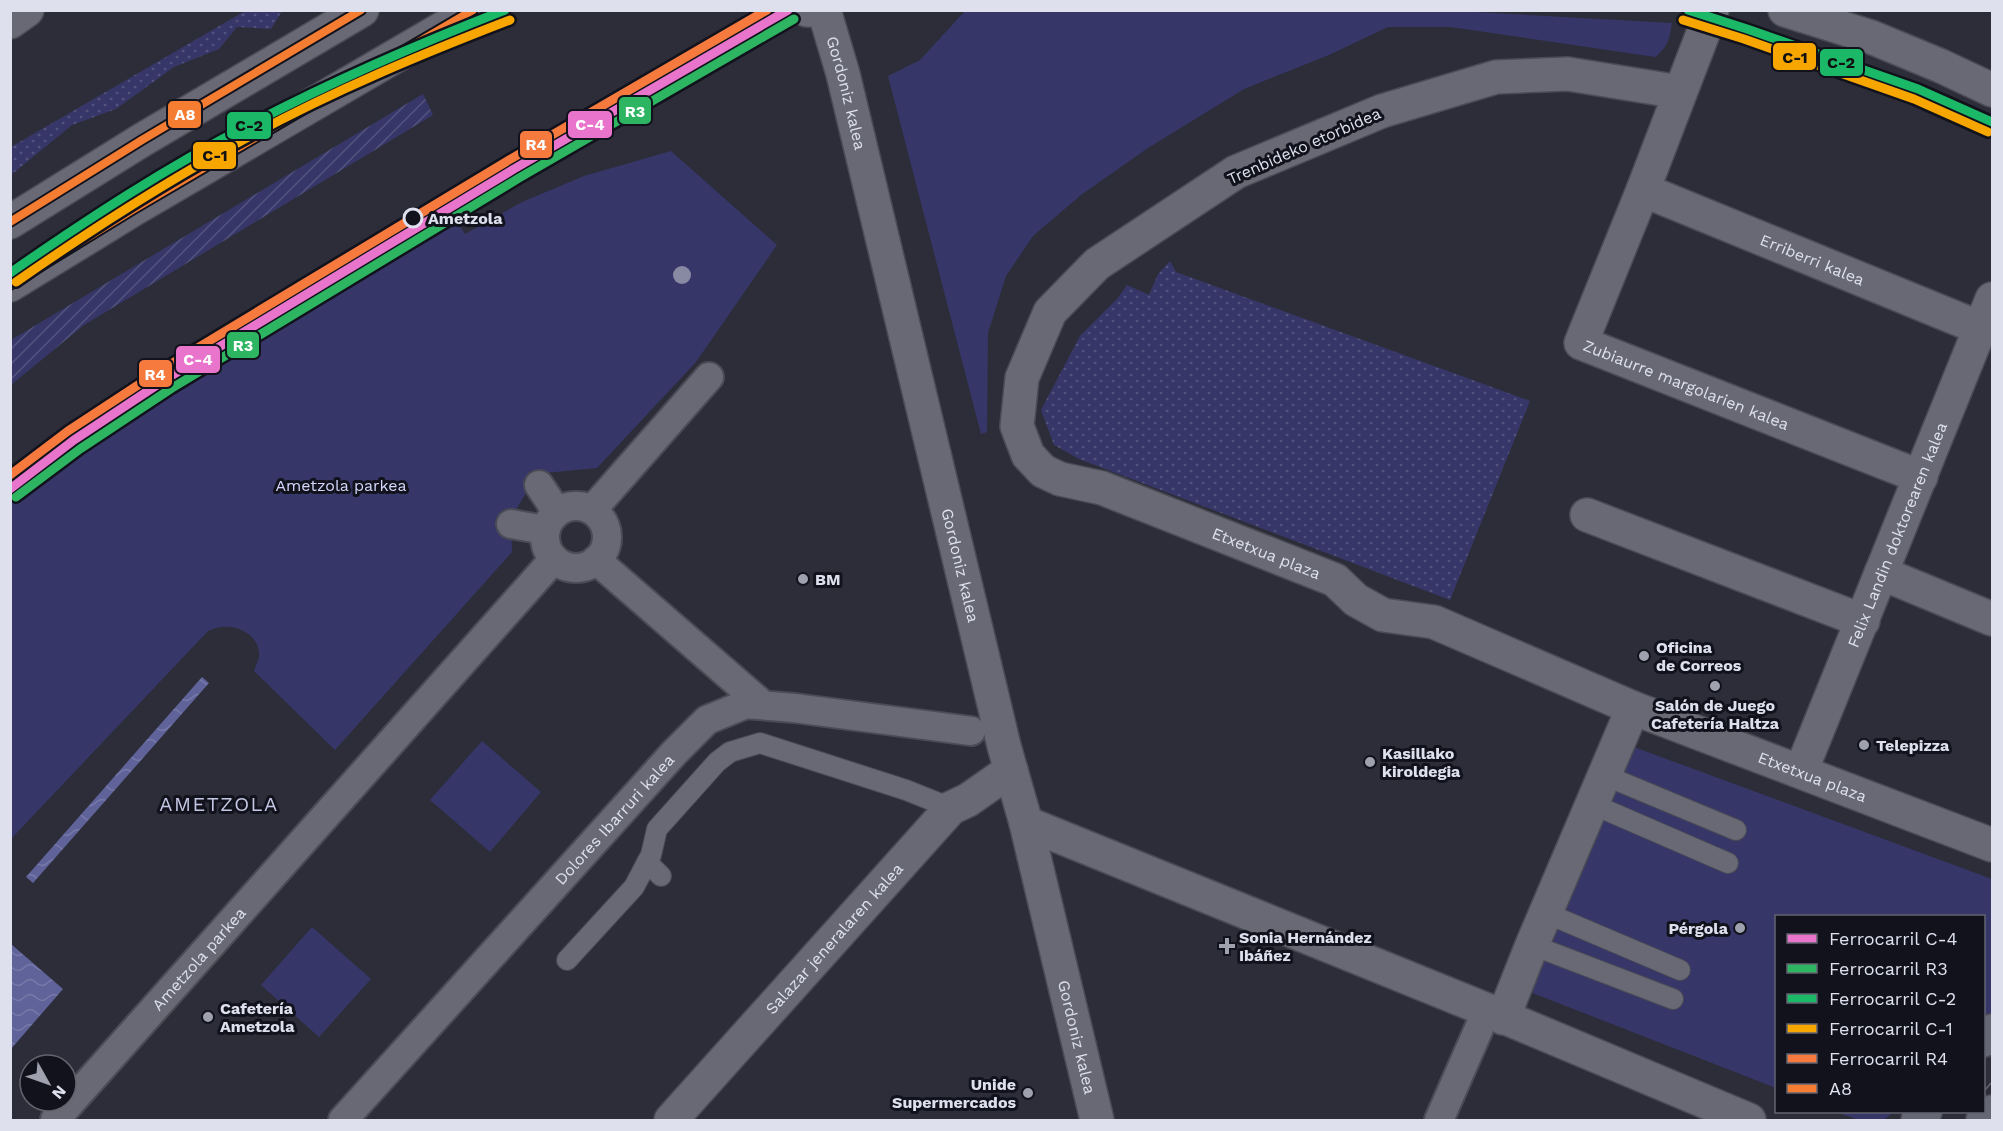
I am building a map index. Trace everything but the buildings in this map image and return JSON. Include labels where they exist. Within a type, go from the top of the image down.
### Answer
[{"type":"main road","points":[[1983,1120],[1992,1112]]},
{"type":"street","points":[[10,22],[27,10]]},
{"type":"street","points":[[10,222],[142,140],[362,10]]},
{"type":"street","points":[[10,285],[134,209],[474,10]]},
{"type":"street","points":[[807,10],[823,10]]},
{"type":"street","name":"Gordoniz kalea","points":[[823,10],[849,98],[1004,746],[1026,823],[1097,1120]]},
{"type":"street","name":"Zubiaurre margolarien kalea","points":[[1712,10],[1581,343],[1921,477]]},
{"type":"street","points":[[1785,10],[1870,37],[1992,90]]},
{"type":"street","name":"Trenbideko etorbidea","points":[[1017,426],[1022,378],[1050,312],[1097,264],[1236,172],[1382,111],[1496,77],[1568,74],[1680,92]]},
{"type":"street","name":"Erriberri kalea","points":[[1643,190],[1986,314]]},
{"type":"street","name":"Felix Landin doktorearen kalea","points":[[1801,771],[1986,314]]},
{"type":"street","points":[[592,510],[709,377]]},
{"type":"street","name":"Etxetxua plaza","points":[[1017,426],[1028,455],[1043,471],[1060,479],[1102,489],[1335,580],[1356,600],[1383,615],[1434,622],[1633,708],[1992,845]]},
{"type":"street","points":[[539,485],[551,521]]},
{"type":"street","points":[[576,505],[592,510],[602,519],[606,528],[606,547],[596,560],[583,567],[573,568],[562,565],[554,559],[545,540],[551,521],[566,507],[576,505]]},
{"type":"street","points":[[1587,515],[1863,621]]},
{"type":"street","points":[[511,524],[551,521]]},
{"type":"street","name":"Ametzola parkea","points":[[60,1119],[554,559]]},
{"type":"street","points":[[596,560],[763,705]]},
{"type":"street","points":[[1881,573],[1992,619]]},
{"type":"street","name":"Dolores Ibarruri kalea","points":[[344,1120],[674,753],[708,720],[746,704],[971,731]]},
{"type":"street","points":[[1439,1120],[1532,945],[1633,708]]},
{"type":"street","name":"Salazar jeneralaren kalea","points":[[671,1120],[951,808],[968,800],[1011,771]]},
{"type":"street","points":[[1026,823],[1749,1120]]},
{"type":"lane","points":[[567,960],[634,887],[651,855],[657,829],[717,762],[730,752],[760,743],[906,790],[951,808]]},
{"type":"lane","points":[[1598,789],[1736,830]]},
{"type":"lane","points":[[1598,789],[1728,863]]},
{"type":"lane","points":[[647,862],[661,876]]},
{"type":"lane","points":[[1546,913],[1680,970]]},
{"type":"lane","points":[[1532,945],[1673,999]]},
{"type":"green space","points":[[1439,10],[1672,23],[1668,42],[1655,57],[1451,27],[1388,27],[1329,55],[1244,89],[1148,148],[1081,195],[1033,236],[1006,276],[988,333],[987,432],[981,434],[888,76],[920,60],[965,11]]},
{"type":"green space","points":[[245,11],[282,11],[271,29],[237,27],[219,49],[174,67],[116,109],[72,125],[11,175],[11,147]]},
{"type":"green space","points":[[423,94],[433,115],[84,325],[11,385],[11,340]]},
{"type":"green space","name":"Ametzola parkea","points":[[671,151],[777,245],[696,362],[597,468],[545,473],[533,481],[513,515],[512,552],[335,750],[254,671],[259,650],[253,638],[236,628],[217,628],[208,631],[11,839],[10,487],[129,394],[138,407],[452,213],[465,234],[522,202],[584,176]]},
{"type":"green space","points":[[1170,261],[1176,272],[1530,401],[1450,600],[1079,459],[1054,445],[1041,410],[1080,336],[1118,298],[1127,285],[1149,295],[1158,274]]},
{"type":"green space","points":[[482,741],[541,792],[490,852],[430,800]]},
{"type":"green space","points":[[1634,747],[1992,879],[1992,1012],[1985,1020],[1985,915],[1775,915],[1775,1088],[1530,992]]},
{"type":"green space","points":[[312,927],[371,979],[319,1037],[261,985]]},
{"type":"green space","points":[[1839,1113],[1892,1113],[1884,1120],[1859,1120]]},
{"type":"water","points":[[202,677],[209,683],[33,883],[26,877]]},
{"type":"water","points":[[11,944],[63,989],[11,1049]]},
{"type":"tram line","points":[[1985,1090],[1992,1082]]},
{"type":"rail line","name":"C-2","points":[[10,273],[128,194],[282,108],[344,78],[505,10]]},
{"type":"rail line","name":"R4","points":[[10,475],[68,431],[161,370],[509,160],[767,10]]},
{"type":"rail line","name":"C-4","points":[[10,489],[74,440],[166,379],[514,169],[788,10]]},
{"type":"rail line","name":"C-2","points":[[1688,10],[1918,89],[1992,122]]},
{"type":"rail line","name":"R3","points":[[16,497],[80,449],[172,388],[519,178],[794,19]]},
{"type":"rail line","name":"C-1","points":[[16,282],[132,205],[252,135],[379,73],[510,20]]},
{"type":"rail line","name":"C-1","points":[[1683,20],[1914,99],[1988,132]]},
{"type":"transit line","name":"A8","points":[[10,222],[142,140],[361,10]]},
{"type":"transit line","name":"A8","points":[[10,285],[134,209],[473,10]]},
{"type":"place","name":"Ametzola","points":[[413,218]]},
{"type":"place","name":"BM","points":[[803,579]]},
{"type":"place","name":"Oficina de Correos","points":[[1644,656]]},
{"type":"place","name":"Salón de Juego Cafetería Haltza","points":[[1715,686]]},
{"type":"place","name":"Telepizza","points":[[1864,745]]},
{"type":"place","name":"Kasillako kiroldegia","points":[[1370,762]]},
{"type":"place","name":"Pérgola","points":[[1740,928]]},
{"type":"place","name":"Sonia Hernández Ibáñez","points":[[1227,946]]},
{"type":"place","name":"Cafetería Ametzola","points":[[208,1017]]},
{"type":"place","name":"Unide Supermercados","points":[[1028,1093]]},
{"type":"district","name":"AMETZOLA","points":[[219,804]]}]
